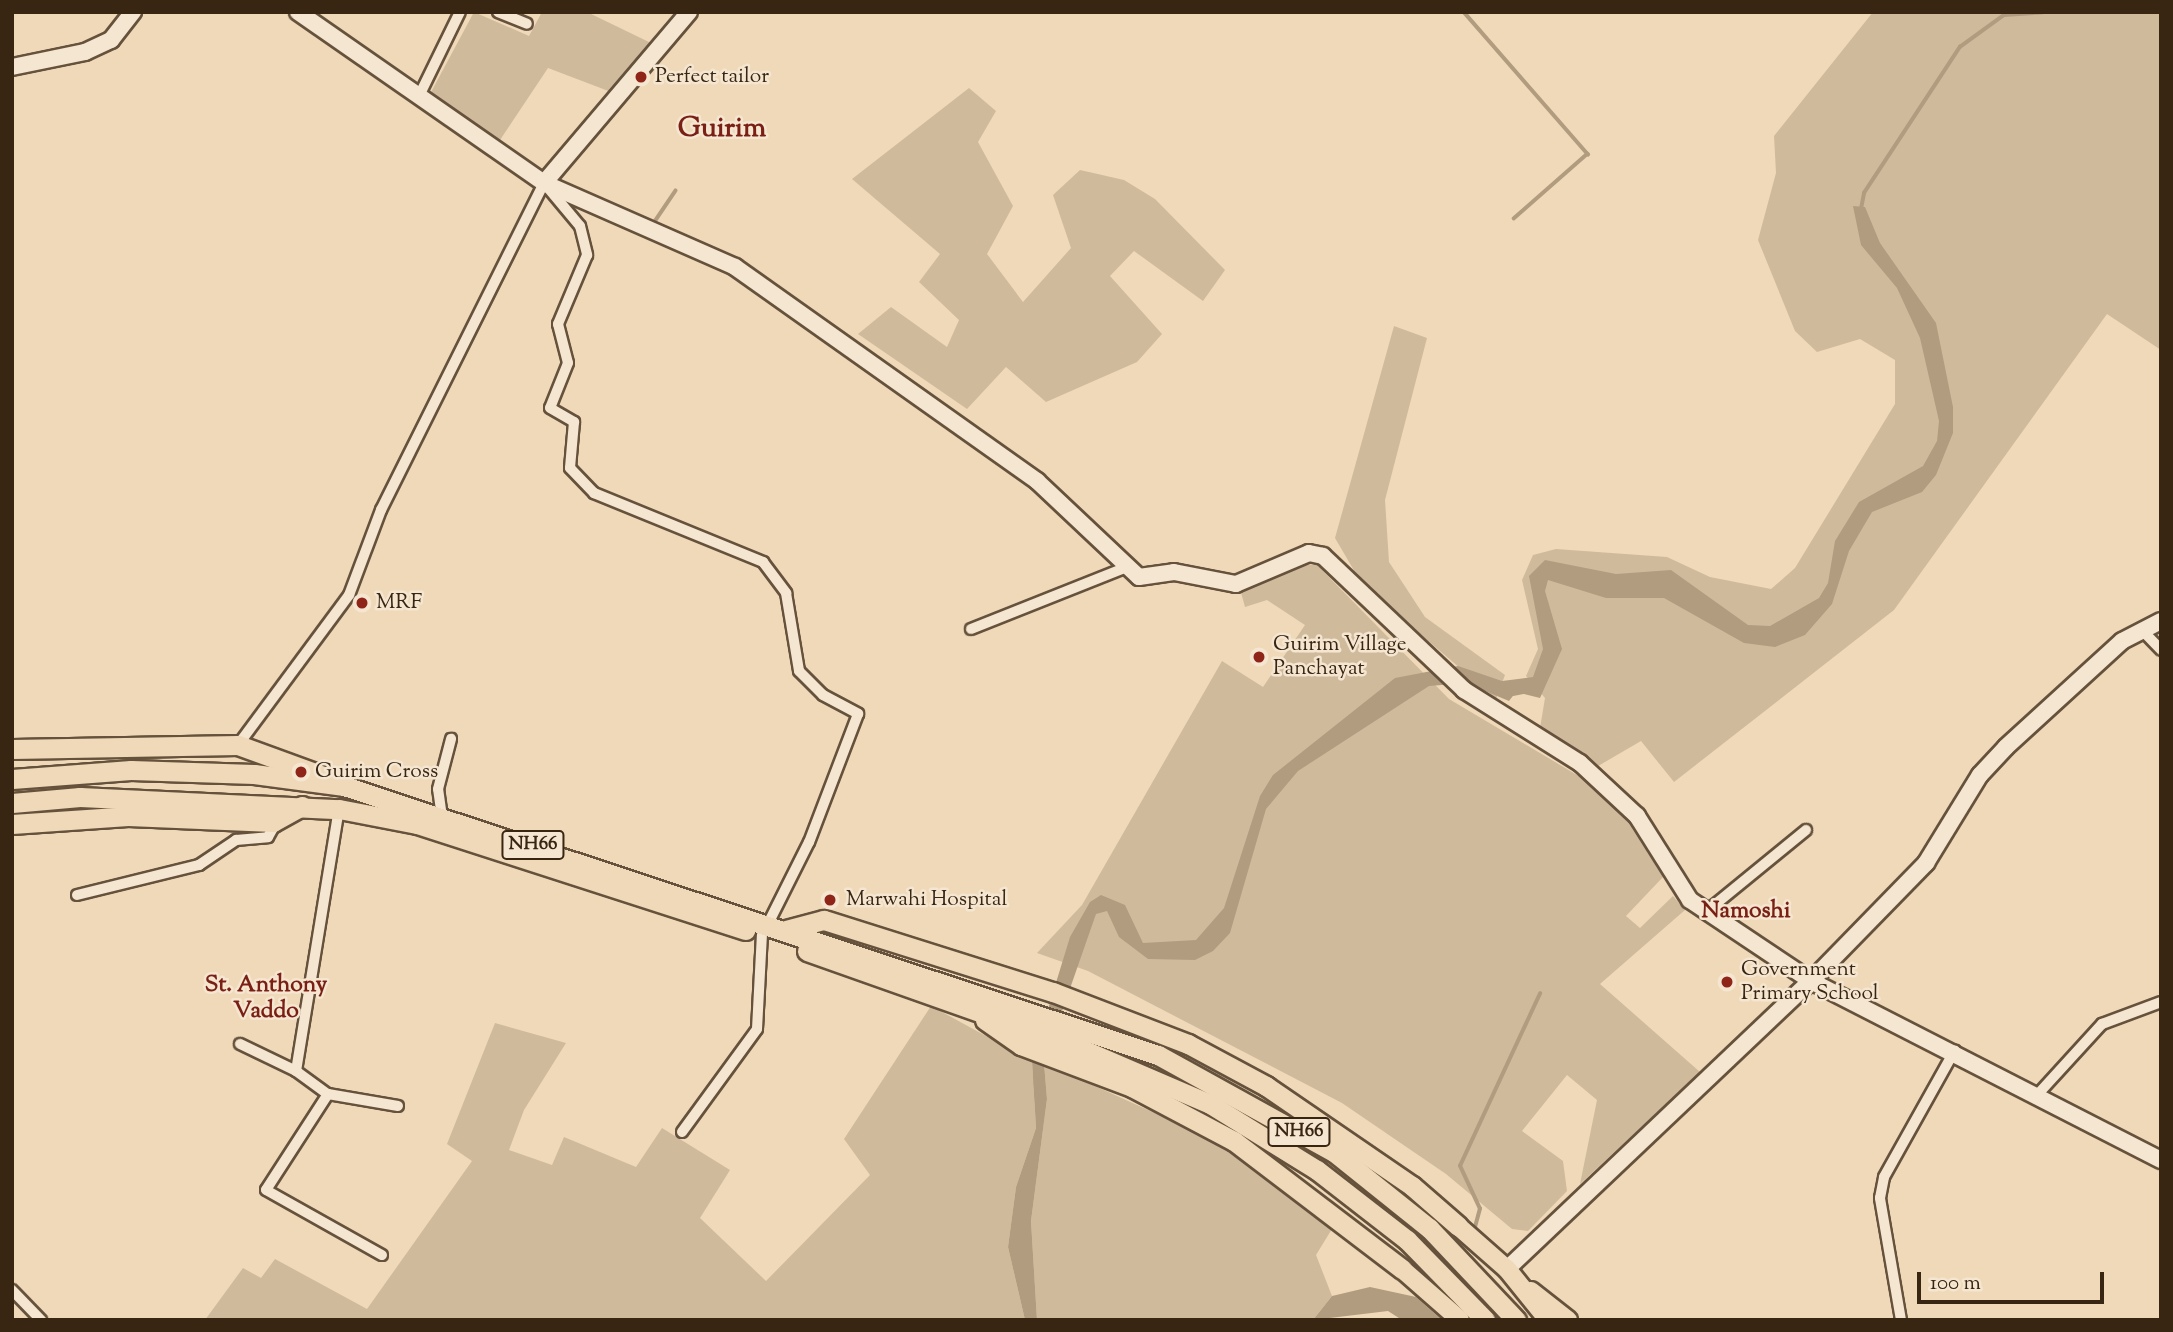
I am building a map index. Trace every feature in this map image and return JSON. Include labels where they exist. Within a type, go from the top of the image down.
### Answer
[{"type":"highway","points":[[12,749],[238,745],[327,773],[344,786]]},
{"type":"highway","name":"NH66","points":[[12,779],[131,770],[254,774],[344,786],[772,930],[1145,1050],[1222,1087],[1334,1152],[1429,1228],[1516,1320]]},
{"type":"highway","name":"NH66","points":[[12,803],[80,797],[339,809],[417,824],[772,930],[1151,1075],[1210,1104],[1317,1170],[1407,1240],[1485,1320]]},
{"type":"highway","points":[[12,824],[128,816],[277,821],[302,806]]},
{"type":"highway","points":[[772,930],[824,920],[1053,992],[1188,1044],[1266,1086],[1412,1186],[1458,1226]]},
{"type":"highway","points":[[963,1005],[1021,1045],[1058,1056],[1234,1141],[1402,1269]]},
{"type":"main road","points":[[1458,1226],[1507,1269],[1548,1320]]},
{"type":"main road","points":[[1402,1269],[1460,1320]]},
{"type":"main road","points":[[1519,1284],[1568,1320]]},
{"type":"street","points":[[12,67],[85,52],[111,40],[133,12]]},
{"type":"street","points":[[298,12],[544,183],[735,267],[1037,481],[1139,577],[1174,572],[1236,584],[1309,553],[1322,556],[1446,668],[1464,690],[1580,763],[1637,817],[1690,900],[1811,981],[1955,1050],[2161,1160]]},
{"type":"street","points":[[418,96],[460,12]]},
{"type":"street","points":[[498,12],[527,24]]},
{"type":"street","points":[[238,745],[349,595],[381,510],[544,183],[689,12]]},
{"type":"street","points":[[544,183],[580,226],[587,255],[558,324],[568,363],[550,408],[574,422],[570,468],[594,492],[763,562],[786,593],[799,671],[823,695],[858,714],[772,930],[757,1029],[682,1132]]},
{"type":"street","points":[[971,629],[1127,567]]},
{"type":"street","points":[[1507,1269],[1811,981],[1926,863],[1980,775],[2006,747],[2141,629],[2161,621]]},
{"type":"street","points":[[2141,629],[2161,650]]},
{"type":"street","points":[[442,817],[438,789],[451,740]]},
{"type":"street","points":[[296,1071],[339,809]]},
{"type":"street","points":[[77,895],[199,865],[236,840],[268,837],[277,821]]},
{"type":"street","points":[[1707,911],[1806,830]]},
{"type":"street","points":[[2038,1094],[2102,1024],[2161,1002]]},
{"type":"street","points":[[240,1044],[296,1071],[328,1094],[398,1107]]},
{"type":"street","points":[[1900,1320],[1880,1198],[1884,1177],[1955,1050]]},
{"type":"street","points":[[328,1094],[267,1190],[382,1255]]},
{"type":"street","points":[[12,1290],[41,1320]]},
{"type":"shaded area","points":[[474,12],[529,36],[542,12],[587,12],[651,43],[611,92],[548,68],[498,143],[430,94]]},
{"type":"shaded area","points":[[1873,12],[2161,12],[2161,350],[2107,314],[1894,610],[1674,782],[1641,741],[1593,769],[1540,728],[1545,698],[1526,676],[1538,649],[1522,580],[1533,555],[1556,549],[1667,557],[1710,577],[1771,589],[1795,568],[1895,404],[1895,360],[1860,339],[1817,352],[1795,331],[1758,240],[1776,173],[1774,136]]},
{"type":"shaded area","points":[[969,88],[996,111],[978,142],[1013,206],[987,254],[1023,302],[1071,248],[1053,195],[1080,170],[1124,180],[1155,199],[1225,270],[1203,301],[1134,251],[1110,276],[1162,334],[1137,362],[1046,402],[1006,367],[967,409],[858,334],[891,307],[947,347],[959,320],[919,282],[940,254],[852,179]]},
{"type":"shaded area","points":[[1853,206],[1865,207],[1880,243],[1936,323],[1953,407],[1953,433],[1936,475],[1922,492],[1872,512],[1849,551],[1832,604],[1805,635],[1775,647],[1744,643],[1664,598],[1606,598],[1548,580],[1545,591],[1562,649],[1540,698],[1516,692],[1509,701],[1466,683],[1429,686],[1298,771],[1266,809],[1230,933],[1213,951],[1195,960],[1148,959],[1119,937],[1107,911],[1096,914],[1044,1063],[1047,1099],[1031,1221],[1037,1320],[1025,1320],[1008,1247],[1016,1187],[1036,1128],[1032,1061],[1070,937],[1090,902],[1101,895],[1125,905],[1143,943],[1196,940],[1224,908],[1260,796],[1273,775],[1395,678],[1458,666],[1502,681],[1533,677],[1543,649],[1529,576],[1545,560],[1616,574],[1671,570],[1748,625],[1770,626],[1819,598],[1828,583],[1835,541],[1859,502],[1923,466],[1937,441],[1939,421],[1920,338],[1897,288],[1861,245]]},
{"type":"shaded area","points":[[1394,326],[1427,338],[1385,500],[1389,562],[1425,617],[1505,675],[1496,699],[1362,584],[1335,538]]},
{"type":"shaded area","points":[[1316,564],[1449,699],[1582,778],[1626,819],[1663,877],[1626,916],[1640,928],[1673,896],[1685,910],[1600,984],[1700,1072],[1580,1184],[1597,1100],[1567,1075],[1522,1131],[1563,1161],[1567,1191],[1528,1231],[1512,1229],[1446,1174],[1342,1103],[1088,971],[1037,953],[1082,905],[1222,661],[1263,687],[1305,625],[1267,600],[1245,607],[1240,589],[1285,568]]},
{"type":"shaded area","points":[[931,1006],[1032,1061],[1036,1128],[1016,1187],[1008,1247],[1025,1320],[205,1320],[243,1268],[261,1278],[275,1259],[367,1309],[472,1161],[447,1144],[495,1023],[566,1043],[524,1110],[509,1150],[552,1165],[564,1137],[636,1167],[662,1128],[730,1170],[700,1218],[766,1281],[870,1175],[844,1139]]},
{"type":"shaded area","points":[[1044,1063],[1219,1142],[1335,1224],[1316,1255],[1332,1296],[1313,1320],[1037,1320],[1031,1221],[1047,1099]]},
{"type":"shaded area","points":[[1370,1287],[1416,1297],[1442,1320],[1402,1320],[1388,1311],[1313,1320],[1332,1296]]},
{"type":"waterway","points":[[1464,12],[1588,154],[1514,219]]},
{"type":"waterway","points":[[1861,209],[1864,193],[1960,47],[2004,15],[2043,12]]},
{"type":"waterway","points":[[653,224],[675,191]]},
{"type":"waterway","points":[[1513,694],[1529,691]]},
{"type":"waterway","points":[[1474,1231],[1480,1209],[1460,1166],[1540,994]]},
{"type":"waterway","points":[[1036,1082],[1038,1108]]},
{"type":"place","name":"Perfect tailor","points":[[641,77]]},
{"type":"place","name":"MRF","points":[[362,603]]},
{"type":"place","name":"Guirim Village Panchayat","points":[[1259,657]]},
{"type":"place","name":"Guirim Cross","points":[[301,772]]},
{"type":"place","name":"Marwahi Hospital","points":[[830,900]]},
{"type":"place","name":"Government Primary School","points":[[1727,982]]},
{"type":"district","name":"Guirim","points":[[722,129]]},
{"type":"district","name":"Namoshi","points":[[1746,912]]},
{"type":"district","name":"St. Anthony Vaddo","points":[[266,999]]}]
